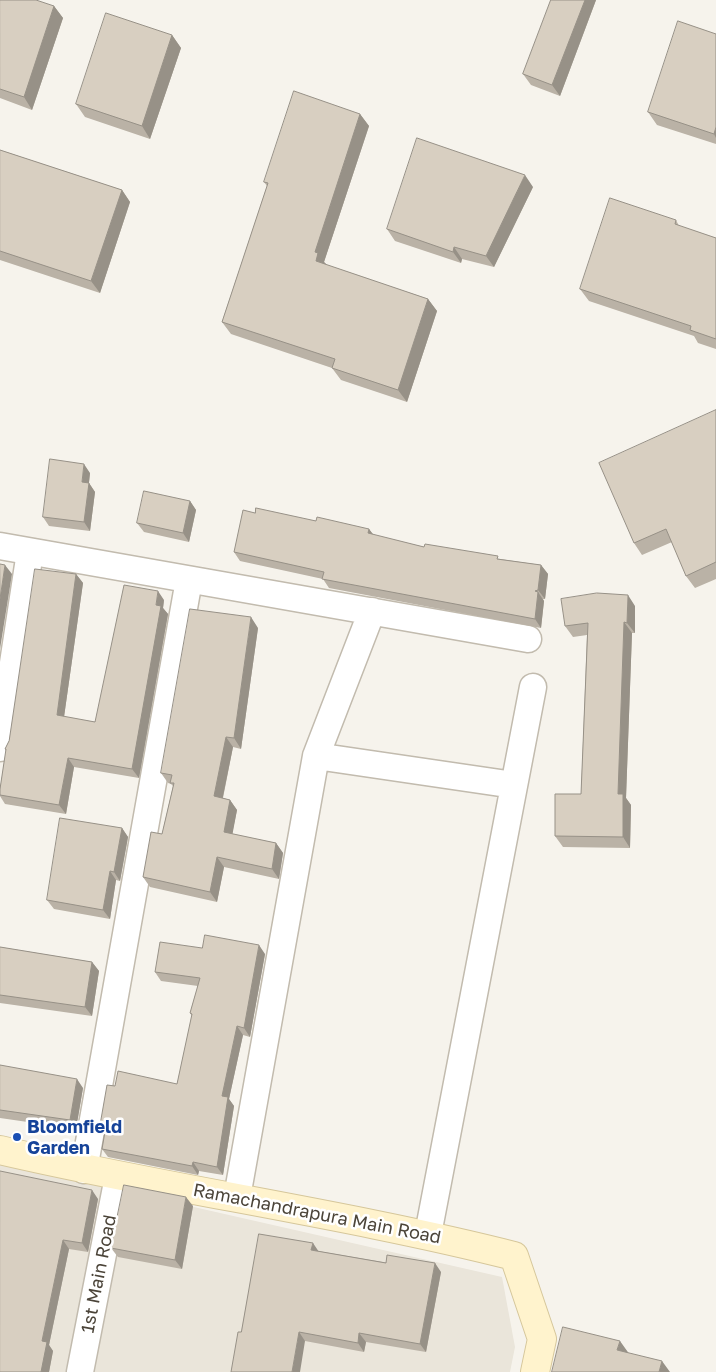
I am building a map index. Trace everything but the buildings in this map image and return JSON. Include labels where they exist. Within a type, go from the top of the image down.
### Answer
[{"type":"street","points":[[0,546],[528,639]]},
{"type":"street","points":[[0,748],[30,552]]},
{"type":"street","points":[[84,1170],[189,580]]},
{"type":"street","points":[[238,1197],[316,756],[372,611]]},
{"type":"street","points":[[428,1234],[533,687]]},
{"type":"street","points":[[316,756],[514,785]]},
{"type":"street","name":"Ramachandrapura Main Road","points":[[0,1150],[118,1177],[238,1197],[428,1234],[514,1256],[542,1339],[535,1372]]},
{"type":"street","name":"1st Main Road","points":[[80,1372],[118,1177]]},
{"type":"shaded area","name":"Bloomfield Garden","points":[[0,1163],[502,1277],[515,1347],[510,1372],[0,1372]]},
{"type":"place","name":"Bloomfield Garden","points":[[17,1137]]}]
